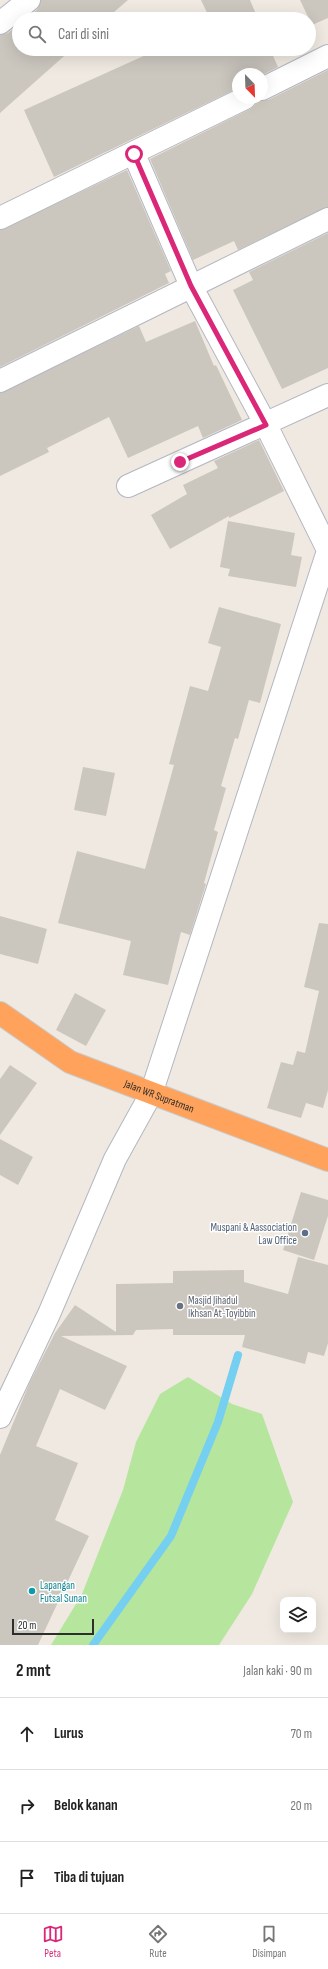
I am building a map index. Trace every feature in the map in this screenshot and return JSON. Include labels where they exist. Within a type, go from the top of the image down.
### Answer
[{"type":"highway","name":"Jalan WR Supratman","points":[[0,1013],[70,1062],[328,1160]]},
{"type":"street","points":[[14,12],[29,0]]},
{"type":"street","points":[[0,23],[12,13]]},
{"type":"street","points":[[268,86],[328,56]]},
{"type":"street","points":[[0,218],[134,154],[233,104]]},
{"type":"street","points":[[0,1417],[50,1314],[115,1159],[152,1094],[328,551],[266,425],[191,286],[134,154]]},
{"type":"street","points":[[0,381],[328,219]]},
{"type":"street","points":[[128,486],[266,425],[328,395]]},
{"type":"green space","points":[[188,1377],[232,1404],[262,1414],[293,1502],[252,1594],[219,1645],[51,1645],[82,1594],[123,1490],[136,1442],[160,1394]]},
{"type":"building","points":[[41,0],[128,0],[114,12],[34,12],[37,10]]},
{"type":"building","points":[[201,0],[250,0],[255,12],[207,12]]},
{"type":"building","points":[[300,0],[328,0],[328,18],[316,23],[316,12],[306,12]]},
{"type":"building","points":[[12,30],[12,56],[64,56],[0,113],[0,35],[8,33]]},
{"type":"building","points":[[144,56],[273,56],[278,67],[268,72],[268,68],[232,68],[232,91],[54,177],[24,110]]},
{"type":"building","points":[[328,70],[328,207],[238,250],[234,241],[193,260],[150,159],[250,109],[255,104],[268,104],[268,100]]},
{"type":"building","points":[[127,170],[171,271],[165,274],[169,283],[0,367],[0,230]]},
{"type":"building","points":[[328,233],[328,368],[282,389],[233,290],[253,280],[249,272]]},
{"type":"building","points":[[195,321],[214,366],[216,365],[242,420],[203,438],[198,426],[128,458],[109,417],[47,448],[49,452],[0,476],[0,393],[139,326],[146,342]]},
{"type":"building","points":[[259,440],[284,491],[229,518],[229,516],[170,549],[151,515],[187,494],[183,485],[218,468],[214,461]]},
{"type":"building","points":[[228,521],[295,533],[291,555],[302,557],[296,587],[228,576],[230,569],[220,567]]},
{"type":"building","points":[[219,607],[281,624],[260,703],[249,700],[238,739],[235,738],[221,786],[226,788],[214,830],[218,832],[204,883],[206,884],[190,935],[181,932],[168,985],[123,975],[131,941],[58,923],[77,851],[145,869],[174,765],[169,764],[190,686],[208,691],[221,647],[208,643]]},
{"type":"building","points":[[83,767],[115,773],[106,816],[74,810]]},
{"type":"building","points":[[0,916],[47,929],[38,964],[0,954]]},
{"type":"building","points":[[319,923],[328,924],[328,1090],[323,1108],[306,1103],[301,1118],[267,1108],[281,1062],[293,1065],[297,1051],[305,1053],[319,991],[304,987]]},
{"type":"building","points":[[75,993],[106,1010],[86,1046],[56,1030]]},
{"type":"building","points":[[10,1065],[37,1083],[0,1135],[0,1079]]},
{"type":"building","points":[[0,1139],[33,1157],[18,1185],[0,1175]]},
{"type":"building","name":"Muspani & Aassociation Law Office","points":[[301,1192],[328,1200],[328,1216],[314,1260],[283,1250]]},
{"type":"building","points":[[298,1257],[328,1265],[328,1343],[324,1356],[308,1352],[305,1364],[242,1347],[245,1335],[173,1335],[173,1329],[136,1330],[133,1335],[61,1336],[127,1366],[105,1410],[60,1389],[36,1446],[78,1463],[55,1520],[89,1536],[38,1645],[0,1645],[0,1455],[30,1382],[55,1333],[75,1305],[116,1332],[116,1284],[173,1283],[173,1271],[244,1270],[244,1282],[288,1294]]},
{"type":"waterway","points":[[93,1645],[171,1536],[218,1422],[238,1355]]},
{"type":"place","name":"Muspani & Aassociation Law Office","points":[[305,1233]]},
{"type":"place","name":"Masjid Jihadul Ikhsan At-Toyibbin","points":[[180,1306]]},
{"type":"place","name":"Lapangan Futsal Sunan","points":[[32,1591]]},
{"type":"route","points":[[134,154],[191,286],[266,425],[180,462]]}]
